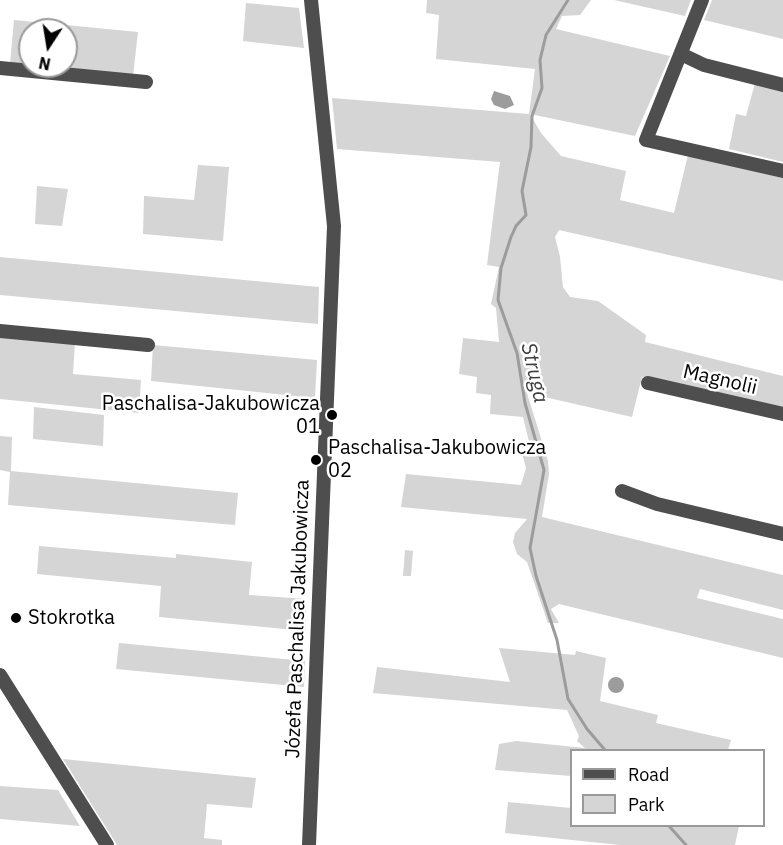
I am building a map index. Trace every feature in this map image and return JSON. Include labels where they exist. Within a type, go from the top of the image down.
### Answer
[{"type":"street","name":"Józefa Paschalisa Jakubowicza","points":[[309,845],[334,226],[311,0]]},
{"type":"street","points":[[702,0],[646,140],[783,171]]},
{"type":"street","points":[[681,54],[704,65],[783,85]]},
{"type":"street","points":[[0,68],[146,82]]},
{"type":"street","points":[[0,331],[148,345]]},
{"type":"street","name":"Magnolii","points":[[648,383],[783,414]]},
{"type":"street","points":[[622,491],[657,504],[783,534]]},
{"type":"street","points":[[0,675],[107,845]]},
{"type":"green space","points":[[427,0],[591,0],[580,15],[562,16],[556,29],[670,56],[635,136],[530,114],[541,133],[561,156],[626,171],[620,200],[674,213],[688,155],[783,178],[783,281],[559,230],[555,237],[563,287],[570,297],[598,301],[646,335],[645,342],[783,376],[783,410],[642,377],[632,417],[527,393],[548,461],[549,474],[542,517],[783,575],[783,610],[700,589],[697,598],[783,619],[783,658],[559,604],[551,609],[559,623],[548,623],[527,562],[517,554],[513,542],[515,533],[527,519],[401,507],[406,474],[521,485],[526,468],[521,450],[531,450],[523,417],[490,414],[491,395],[476,393],[477,377],[459,374],[463,338],[499,342],[496,308],[491,304],[499,267],[487,265],[500,162],[337,149],[332,98],[529,114],[535,69],[436,59],[439,15],[426,13]]},
{"type":"green space","points":[[614,0],[691,0],[685,16]]},
{"type":"green space","points":[[712,0],[783,0],[783,39],[704,20]]},
{"type":"green space","points":[[246,3],[299,8],[304,48],[243,41]]},
{"type":"green space","points":[[14,20],[18,20],[18,65],[10,64]]},
{"type":"green space","points":[[78,26],[138,32],[133,76],[78,71]]},
{"type":"green space","points":[[755,83],[783,89],[783,162],[729,149],[736,114],[746,116]]},
{"type":"green space","points":[[198,165],[229,167],[223,241],[143,234],[144,196],[194,200]]},
{"type":"green space","points":[[37,186],[68,189],[62,226],[35,224]]},
{"type":"green space","points":[[0,257],[319,287],[318,324],[0,295]]},
{"type":"green space","points":[[0,336],[75,342],[73,374],[141,380],[139,413],[0,399]]},
{"type":"green space","points":[[153,345],[317,360],[315,398],[151,381]]},
{"type":"green space","points":[[34,407],[104,415],[103,446],[33,439]]},
{"type":"green space","points":[[0,436],[12,437],[11,471],[238,493],[235,525],[8,505],[10,472],[0,470]]},
{"type":"green space","points":[[39,546],[176,558],[176,554],[252,562],[249,595],[306,599],[306,631],[159,617],[161,586],[37,574]]},
{"type":"green space","points":[[405,550],[413,551],[411,576],[403,576]]},
{"type":"green space","points":[[119,643],[305,661],[304,687],[116,669]]},
{"type":"green space","points":[[499,648],[575,655],[576,651],[606,658],[600,701],[658,715],[656,723],[731,740],[728,749],[570,749],[570,776],[495,770],[499,744],[516,741],[585,748],[577,741],[579,736],[567,710],[373,693],[377,667],[510,682]]},
{"type":"green space","points":[[63,759],[256,778],[252,808],[207,804],[204,838],[222,840],[222,845],[117,845]]},
{"type":"green space","points":[[0,786],[58,790],[80,826],[0,819]]},
{"type":"green space","points":[[508,802],[570,808],[570,827],[739,827],[735,845],[620,845],[505,833]]},
{"type":"shaded area","points":[[494,91],[510,96],[514,105],[505,109],[494,105],[491,99]]},
{"type":"shaded area","points":[[613,677],[619,677],[624,685],[622,691],[613,693],[608,688],[608,682]]},
{"type":"waterway","name":"Struga","points":[[568,0],[546,35],[540,60],[542,88],[532,116],[531,147],[522,191],[526,215],[516,226],[511,237],[501,268],[498,300],[517,353],[525,403],[544,470],[530,548],[536,576],[557,640],[568,699],[587,729],[604,749]]},
{"type":"waterway","name":"Struga","points":[[670,827],[686,845]]},
{"type":"place","name":"Paschalisa-Jakubowicza 01","points":[[332,415]]},
{"type":"place","name":"Paschalisa-Jakubowicza 02","points":[[316,460]]},
{"type":"place","name":"Stokrotka","points":[[16,618]]}]
